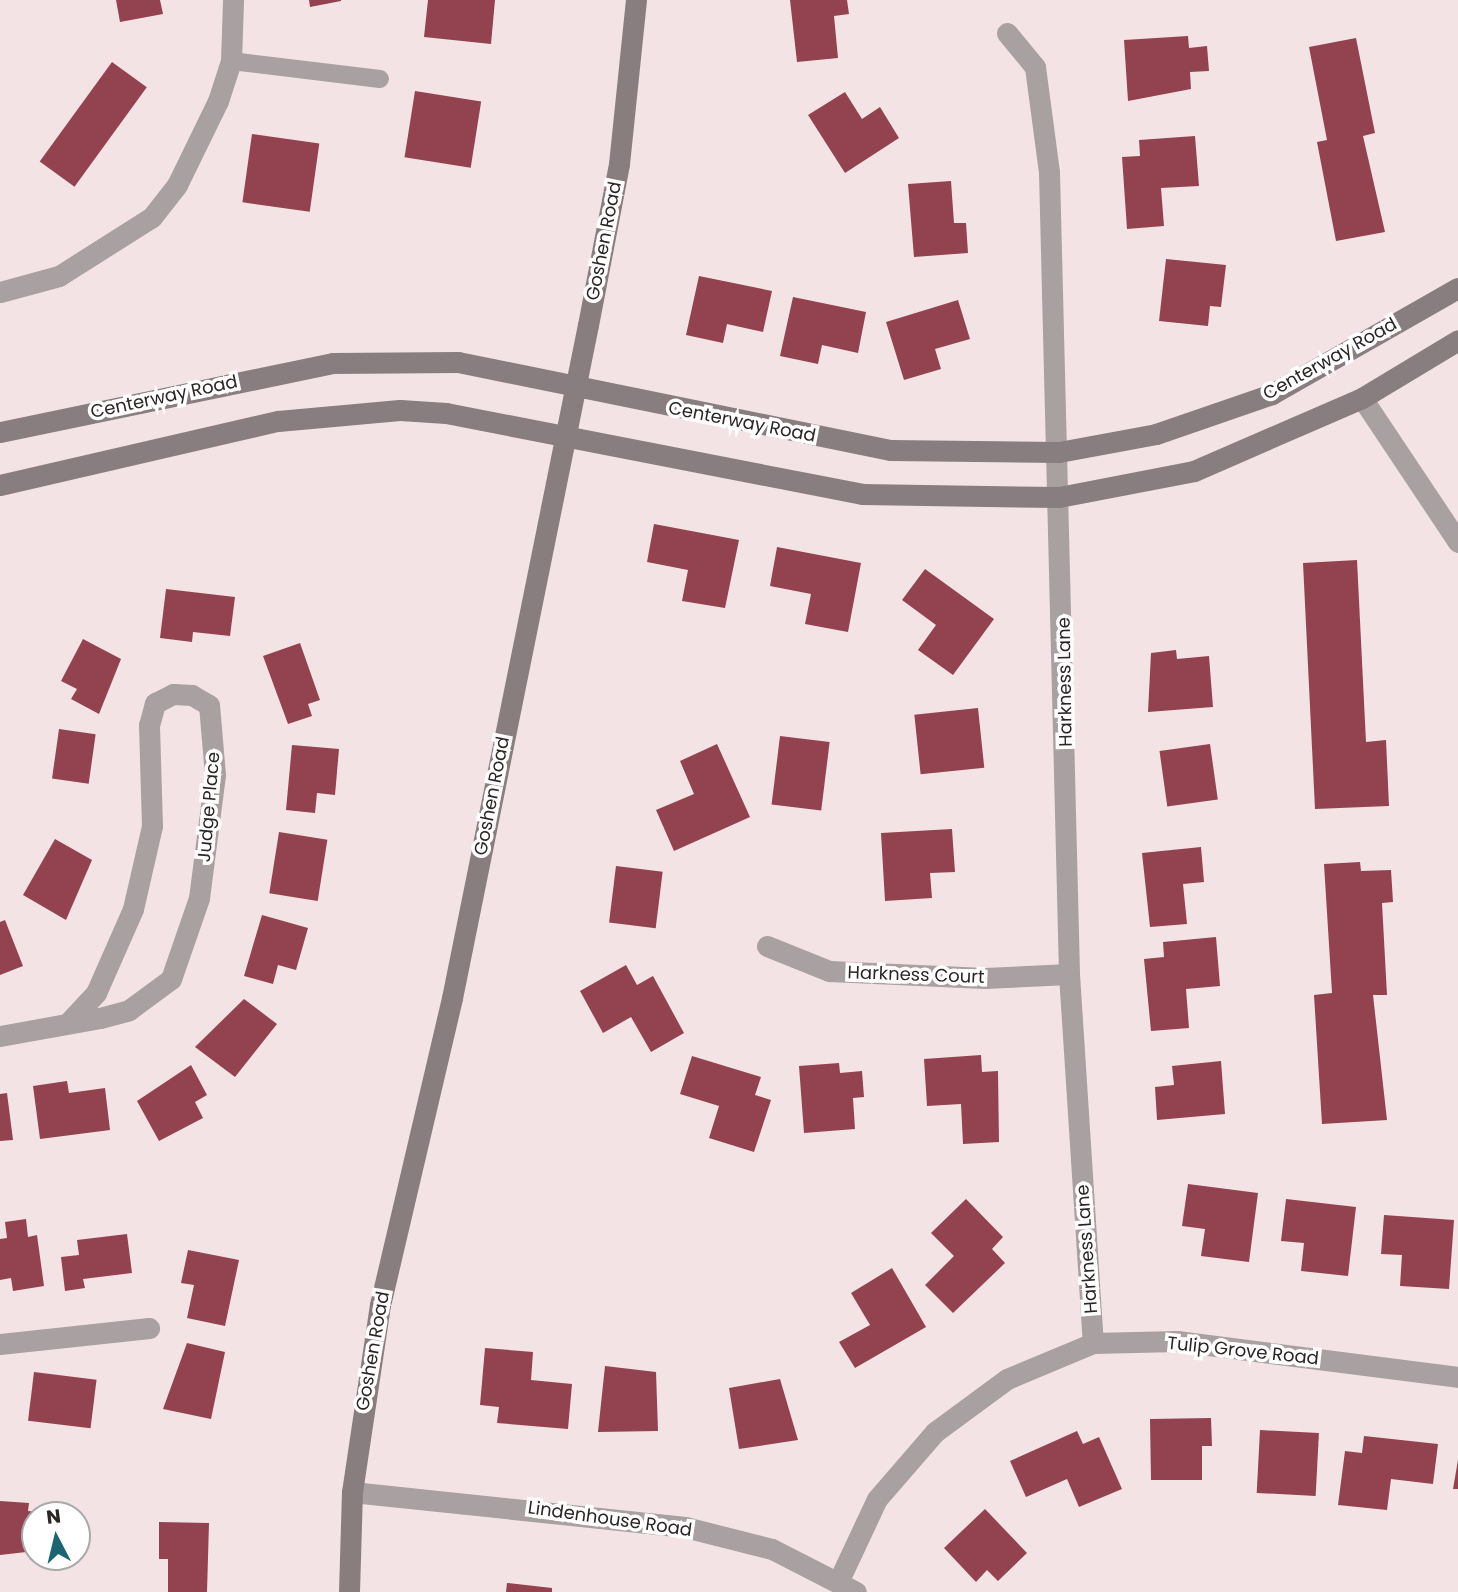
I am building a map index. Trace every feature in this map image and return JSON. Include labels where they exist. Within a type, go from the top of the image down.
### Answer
[{"type":"street","points":[[0,292],[59,276],[152,216],[198,146],[231,61],[233,0]]},
{"type":"street","name":"Goshen Road","points":[[349,1592],[352,1492],[380,1305],[452,998],[570,388],[619,164],[636,0]]},
{"type":"street","name":"Harkness Lane","points":[[1007,33],[1035,67],[1044,125],[1059,453],[1069,974],[1093,1343]]},
{"type":"street","name":"Centerway Road","points":[[0,432],[333,363],[458,362],[570,388],[890,450],[1059,453],[1156,434],[1272,394],[1458,288]]},
{"type":"street","points":[[0,485],[278,421],[347,412],[446,413],[562,439],[862,494],[1059,497],[1194,471],[1363,398],[1458,340]]},
{"type":"street","points":[[1363,398],[1458,542]]},
{"type":"street","name":"Judge Place","points":[[0,1036],[68,1023],[129,1010],[153,996],[183,954],[199,898],[215,775],[209,705],[192,695],[173,694],[155,703],[149,725],[152,826],[133,909],[96,993],[68,1023]]},
{"type":"street","name":"Harkness Court","points":[[768,946],[829,971],[985,978],[1069,974]]},
{"type":"street","points":[[0,1343],[149,1328]]},
{"type":"street","name":"Tulip Grove Road","points":[[847,1586],[877,1499],[935,1432],[1007,1379],[1093,1343],[1177,1341],[1458,1377]]},
{"type":"street","name":"Lindenhouse Road","points":[[352,1492],[685,1527],[772,1549],[847,1586]]},
{"type":"lane","points":[[231,61],[380,79]]},
{"type":"building","points":[[116,0],[160,0],[163,14],[120,22]]},
{"type":"building","points":[[309,0],[341,0],[341,1],[310,7]]},
{"type":"building","points":[[428,0],[495,0],[491,44],[424,37]]},
{"type":"building","points":[[790,0],[847,0],[849,14],[834,16],[838,58],[797,62]]},
{"type":"building","points":[[1188,36],[1189,48],[1207,46],[1209,71],[1190,72],[1191,89],[1128,101],[1124,40]]},
{"type":"building","points":[[1356,38],[1375,133],[1363,136],[1385,232],[1336,241],[1317,142],[1327,140],[1309,47]]},
{"type":"building","points":[[112,62],[147,87],[74,187],[40,162]]},
{"type":"building","points":[[415,91],[481,101],[471,168],[405,157]]},
{"type":"building","points":[[845,92],[862,119],[880,107],[899,138],[845,173],[808,115]]},
{"type":"building","points":[[252,134],[319,143],[310,212],[242,202]]},
{"type":"building","points":[[1195,136],[1199,186],[1161,188],[1164,226],[1127,229],[1122,157],[1140,156],[1139,140]]},
{"type":"building","points":[[951,181],[954,223],[966,223],[968,253],[914,257],[908,184]]},
{"type":"building","points":[[1166,259],[1226,265],[1221,307],[1210,306],[1208,326],[1159,321]]},
{"type":"building","points":[[699,276],[772,291],[763,332],[727,324],[723,343],[686,335]]},
{"type":"building","points":[[793,297],[866,312],[858,353],[822,345],[818,364],[780,356]]},
{"type":"building","points":[[958,300],[970,339],[935,349],[941,369],[904,380],[886,322]]},
{"type":"building","points":[[654,524],[739,540],[725,608],[682,601],[688,570],[647,562]]},
{"type":"building","points":[[777,547],[861,563],[848,632],[805,624],[811,594],[770,586]]},
{"type":"building","points":[[1357,560],[1366,742],[1386,740],[1389,806],[1315,809],[1303,563]]},
{"type":"building","points":[[925,569],[994,619],[953,675],[918,650],[936,625],[902,600]]},
{"type":"building","points":[[166,589],[235,597],[230,636],[193,632],[192,642],[160,638]]},
{"type":"building","points":[[83,639],[121,659],[99,714],[71,699],[77,689],[61,681]]},
{"type":"building","points":[[300,643],[320,700],[308,704],[312,716],[288,724],[263,656]]},
{"type":"building","points":[[1176,650],[1177,659],[1209,656],[1213,707],[1148,712],[1151,653]]},
{"type":"building","points":[[978,708],[984,768],[921,774],[914,715]]},
{"type":"building","points":[[59,729],[96,734],[89,784],[52,779]]},
{"type":"building","points":[[780,736],[830,742],[821,811],[772,804]]},
{"type":"building","points":[[717,744],[750,817],[674,851],[656,810],[694,794],[680,761]]},
{"type":"building","points":[[1210,744],[1218,799],[1167,807],[1159,751]]},
{"type":"building","points":[[292,745],[339,749],[335,795],[317,793],[315,813],[286,810]]},
{"type":"building","points":[[952,829],[955,872],[930,873],[932,898],[885,901],[881,833]]},
{"type":"building","points":[[279,832],[327,840],[318,901],[269,893]]},
{"type":"building","points":[[55,839],[92,860],[66,920],[23,895]]},
{"type":"building","points":[[1201,847],[1204,882],[1183,884],[1187,924],[1150,927],[1142,853]]},
{"type":"building","points":[[1360,862],[1361,871],[1391,870],[1393,902],[1382,903],[1387,995],[1373,995],[1387,1120],[1322,1124],[1314,995],[1332,993],[1324,864]]},
{"type":"building","points":[[616,866],[663,872],[656,928],[609,923]]},
{"type":"building","points":[[262,915],[308,928],[296,970],[278,965],[273,984],[244,976]]},
{"type":"building","points":[[5,920],[23,966],[0,975],[0,922]]},
{"type":"building","points":[[1216,937],[1220,986],[1186,989],[1189,1028],[1151,1031],[1144,959],[1164,957],[1163,942]]},
{"type":"building","points":[[626,965],[637,985],[653,976],[684,1033],[651,1052],[631,1017],[603,1033],[580,991]]},
{"type":"building","points":[[244,999],[277,1024],[235,1077],[195,1047]]},
{"type":"building","points":[[981,1055],[982,1072],[998,1071],[999,1142],[963,1144],[961,1104],[927,1106],[924,1059]]},
{"type":"building","points":[[692,1056],[761,1077],[755,1095],[771,1100],[754,1152],[709,1138],[719,1106],[680,1094]]},
{"type":"building","points":[[1221,1061],[1225,1114],[1157,1120],[1155,1087],[1174,1085],[1172,1066]]},
{"type":"building","points":[[839,1063],[840,1073],[862,1071],[864,1097],[853,1098],[855,1129],[804,1133],[799,1066]]},
{"type":"building","points":[[191,1065],[207,1095],[195,1102],[203,1118],[159,1141],[137,1101]]},
{"type":"building","points":[[67,1081],[69,1093],[105,1088],[110,1130],[40,1139],[33,1086]]},
{"type":"building","points":[[7,1093],[13,1140],[0,1141],[0,1094]]},
{"type":"building","points":[[1188,1184],[1258,1193],[1249,1262],[1201,1256],[1205,1229],[1182,1226]]},
{"type":"building","points":[[966,1199],[1003,1237],[992,1249],[1005,1263],[953,1313],[925,1285],[954,1256],[931,1233]]},
{"type":"building","points":[[1286,1199],[1356,1207],[1348,1276],[1301,1271],[1304,1243],[1281,1241]]},
{"type":"building","points":[[1384,1215],[1454,1220],[1449,1289],[1400,1286],[1402,1255],[1381,1254]]},
{"type":"building","points":[[26,1219],[28,1237],[37,1235],[44,1286],[13,1291],[11,1278],[0,1280],[0,1239],[7,1238],[5,1222]]},
{"type":"building","points":[[127,1234],[132,1273],[83,1279],[85,1288],[65,1291],[61,1257],[79,1255],[77,1240]]},
{"type":"building","points":[[188,1250],[239,1260],[225,1326],[187,1318],[194,1285],[181,1283]]},
{"type":"building","points":[[892,1268],[926,1327],[855,1368],[839,1342],[870,1325],[851,1293]]},
{"type":"building","points":[[187,1343],[225,1352],[211,1419],[163,1409]]},
{"type":"building","points":[[485,1348],[533,1352],[531,1380],[572,1384],[568,1429],[497,1423],[499,1407],[480,1405]]},
{"type":"building","points":[[605,1366],[656,1372],[658,1431],[598,1432]]},
{"type":"building","points":[[34,1372],[97,1380],[91,1428],[28,1421]]},
{"type":"building","points":[[780,1379],[798,1440],[739,1449],[729,1388]]},
{"type":"building","points":[[1211,1418],[1212,1446],[1202,1446],[1202,1480],[1151,1480],[1150,1419]]},
{"type":"building","points":[[1260,1430],[1319,1433],[1316,1496],[1257,1493]]},
{"type":"building","points":[[1077,1431],[1083,1444],[1099,1437],[1122,1489],[1079,1507],[1067,1479],[1026,1497],[1010,1461]]},
{"type":"building","points":[[1364,1436],[1438,1444],[1433,1484],[1391,1479],[1387,1510],[1338,1505],[1345,1451],[1362,1453]]},
{"type":"building","points":[[1458,1460],[1458,1489],[1453,1489]]},
{"type":"building","points":[[0,1501],[21,1502],[21,1553],[0,1555]]},
{"type":"building","points":[[985,1509],[1027,1553],[998,1581],[987,1570],[976,1582],[944,1548]]},
{"type":"building","points":[[159,1522],[209,1523],[207,1592],[168,1592],[168,1559],[159,1559]]},
{"type":"building","points":[[507,1583],[552,1588],[552,1592],[506,1592]]}]
